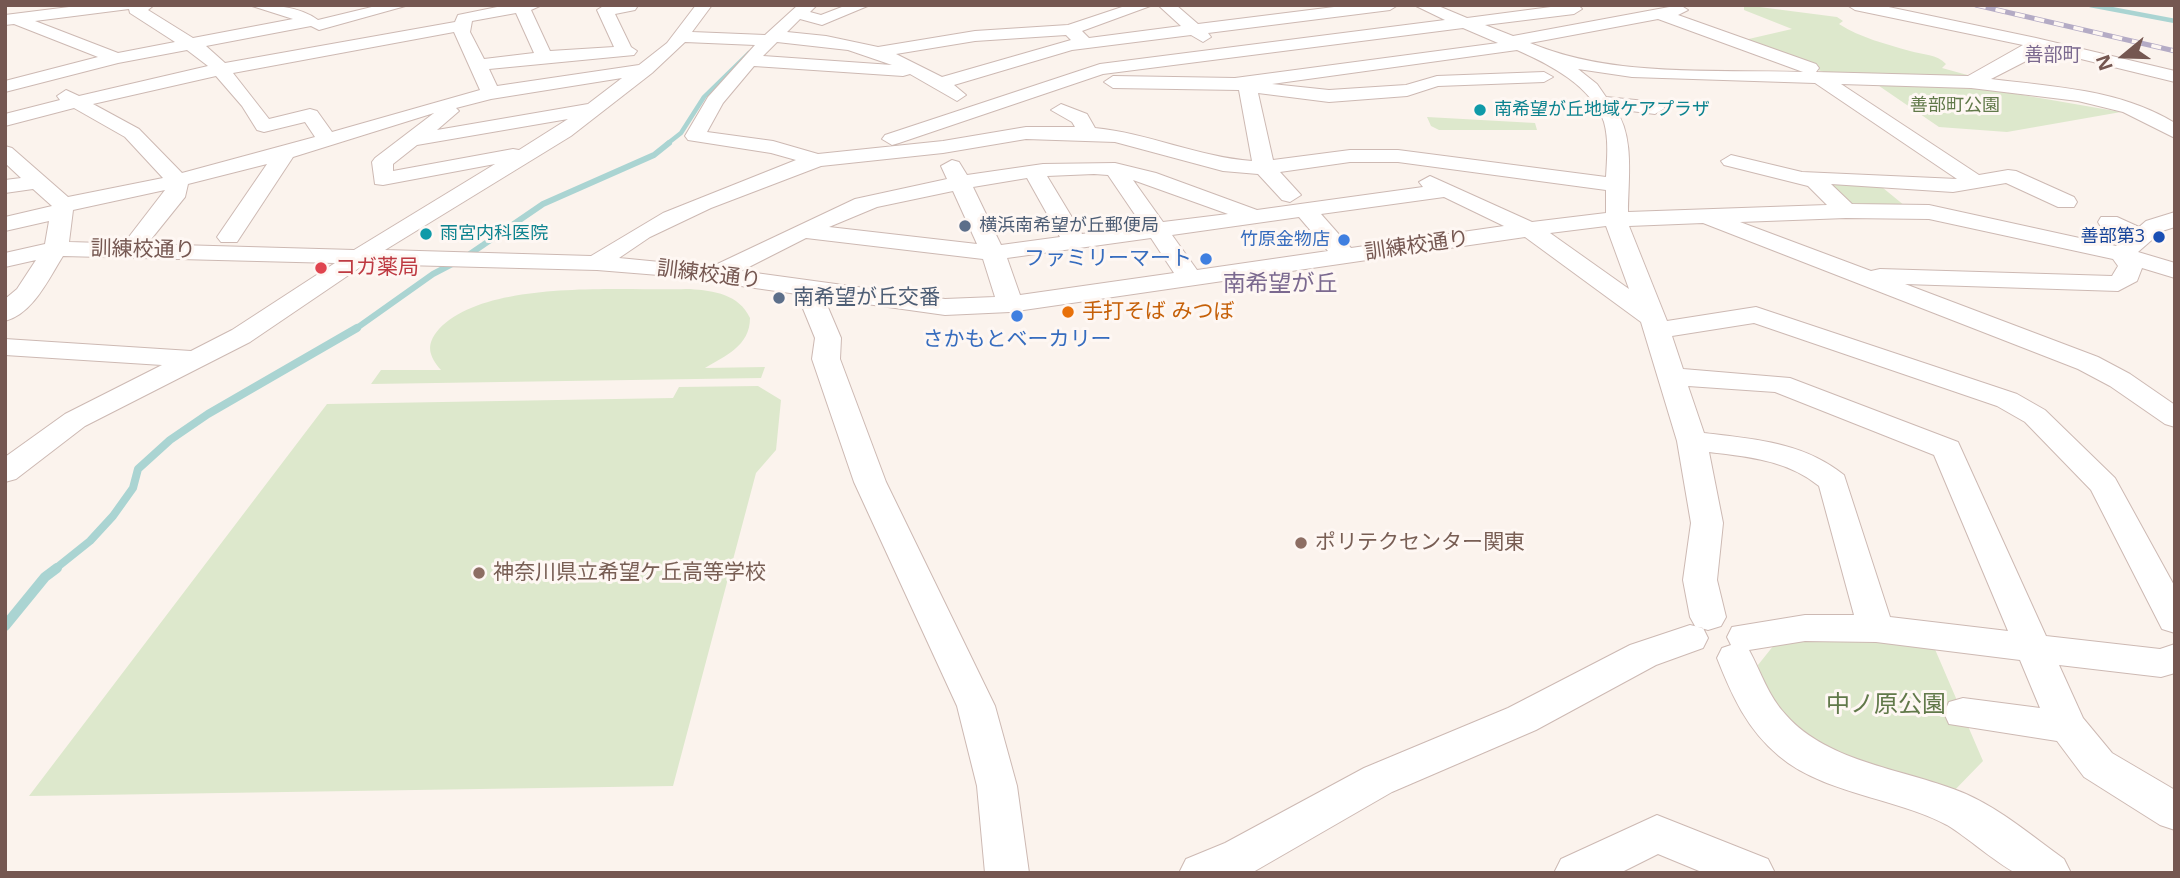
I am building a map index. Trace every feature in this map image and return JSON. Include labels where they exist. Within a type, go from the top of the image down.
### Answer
[{"type":"street","points":[[10,14],[126,5]]},
{"type":"street","points":[[146,5],[136,10],[208,55],[250,103],[264,126],[310,115],[327,140]]},
{"type":"street","points":[[5,87],[117,58],[401,5]]},
{"type":"street","points":[[5,472],[75,420],[195,359],[285,308],[359,256],[531,154],[646,69],[683,37],[704,5]]},
{"type":"street","points":[[862,5],[821,20],[804,9],[749,60],[706,111],[695,136],[773,148],[817,160],[943,147],[1010,136],[1083,133],[1116,136],[1223,165],[1264,168],[1370,154],[1615,185]]},
{"type":"street","points":[[881,52],[971,36],[1070,30],[1145,5]]},
{"type":"street","points":[[1166,5],[1222,53]]},
{"type":"street","points":[[940,83],[1086,43],[1390,5]]},
{"type":"street","points":[[1422,5],[1519,43],[1551,71],[1575,75],[1603,102],[1613,120],[1617,139],[1616,226],[1655,324],[1692,441],[1707,523],[1700,580],[1699,627],[1714,656],[1805,628],[1876,629],[2161,663],[2175,658]]},
{"type":"street","points":[[1507,5],[1534,15]]},
{"type":"street","points":[[1069,81],[1241,85],[1519,43],[1691,5]]},
{"type":"street","points":[[1855,5],[2036,43],[2165,88]]},
{"type":"street","points":[[1920,5],[2175,64]]},
{"type":"street","points":[[265,6],[315,23],[330,32],[339,48]]},
{"type":"street","points":[[491,93],[462,26],[464,18],[526,6],[544,57]]},
{"type":"street","points":[[480,65],[626,51],[605,10],[629,7]]},
{"type":"street","points":[[597,263],[636,236],[718,198],[817,160],[1100,69],[1534,15],[1567,7],[1612,23]]},
{"type":"street","points":[[1660,13],[1828,78],[1974,181]]},
{"type":"street","points":[[10,14],[64,40],[117,58]]},
{"type":"street","points":[[5,120],[75,101],[219,70],[462,26]]},
{"type":"street","points":[[1070,30],[1086,43],[1100,69]]},
{"type":"street","points":[[683,37],[836,41],[881,52],[940,83],[1010,136]]},
{"type":"street","points":[[1972,82],[2012,62],[2036,43]]},
{"type":"street","points":[[1185,58],[1213,85]]},
{"type":"street","points":[[749,60],[921,72]]},
{"type":"street","points":[[5,224],[285,153],[491,93],[646,69]]},
{"type":"street","points":[[5,70],[35,79],[132,133],[178,181]]},
{"type":"street","points":[[1241,85],[1307,96],[1329,96],[1407,90],[1437,81],[1551,71],[1972,82],[2099,101],[2142,112],[2175,132]]},
{"type":"street","points":[[940,83],[1038,91]]},
{"type":"street","points":[[1151,146],[1180,85]]},
{"type":"street","points":[[1241,85],[1264,168],[1345,256]]},
{"type":"street","points":[[2099,101],[2165,88]]},
{"type":"street","points":[[464,100],[382,162],[383,179],[531,154]]},
{"type":"street","points":[[1603,102],[1654,108]]},
{"type":"street","points":[[409,140],[593,110]]},
{"type":"street","points":[[1061,110],[1080,118],[1085,127],[1083,133]]},
{"type":"street","points":[[943,147],[993,253],[1010,304]]},
{"type":"street","points":[[5,152],[40,182],[62,209],[56,249],[26,295],[5,313]]},
{"type":"street","points":[[229,237],[285,153]]},
{"type":"street","points":[[1370,154],[1530,230],[1655,324],[1756,314],[2007,400],[2035,416],[2104,485],[2167,587],[2175,620]]},
{"type":"street","points":[[1731,161],[1815,181]]},
{"type":"street","points":[[713,275],[864,203],[960,183],[1035,173],[1092,168],[1115,169],[1149,177],[1217,204],[1255,214]]},
{"type":"street","points":[[1115,169],[1190,278]]},
{"type":"street","points":[[1035,173],[1074,240]]},
{"type":"street","points":[[1846,211],[1810,176],[1953,186],[2008,176],[2066,202]]},
{"type":"street","points":[[140,238],[174,197],[178,181]]},
{"type":"street","points":[[5,187],[40,182]]},
{"type":"street","points":[[807,231],[993,253],[1255,214],[1297,202],[1447,190]]},
{"type":"street","name":"訓練校通り","points":[[5,260],[56,249],[597,263],[806,286],[945,307],[1010,304],[1617,218],[1846,211],[1951,215],[2121,254],[2175,271]]},
{"type":"street","points":[[1706,216],[2088,363],[2120,380],[2175,418]]},
{"type":"street","points":[[1853,274],[2118,284],[2129,276],[2130,265],[2121,254],[2154,226],[2175,219]]},
{"type":"street","points":[[2109,222],[2141,236]]},
{"type":"street","points":[[806,286],[828,338],[826,359],[870,482],[976,706],[997,786],[1007,873]]},
{"type":"street","points":[[5,347],[195,359]]},
{"type":"street","points":[[1671,376],[1780,384],[1947,449],[2068,727],[2098,765],[2175,813]]},
{"type":"street","points":[[1692,441],[1789,455],[1819,468],[1833,482],[1876,629]]},
{"type":"street","points":[[1201,873],[1240,858],[1378,780],[1522,719],[1699,627]]},
{"type":"street","points":[[1740,648],[1753,703],[1784,742],[1808,757],[1952,808],[2049,873]]},
{"type":"street","points":[[1963,713],[2068,727]]},
{"type":"street","points":[[1576,873],[1657,834],[1754,873]]},
{"type":"green space","name":"善部町公園","points":[[1744,5],[1837,17],[1843,21],[1839,24],[1856,33],[1934,57],[1946,64],[1942,68],[1971,76],[1947,82],[2121,112],[2007,132],[1939,127],[1866,77],[1837,77],[1740,41],[1792,29],[1744,10]]},
{"type":"green space","points":[[1427,117],[1535,123],[1537,130],[1439,130],[1431,126]]},
{"type":"green space","points":[[1827,180],[1877,183],[1905,206],[1855,206],[1843,201]]},
{"type":"green space","points":[[690,289],[725,295],[739,304],[750,318],[749,328],[741,343],[705,368],[765,367],[761,378],[371,384],[381,370],[441,370],[430,350],[432,340],[439,329],[461,313],[489,302],[522,294],[557,291]]},
{"type":"green space","points":[[758,386],[781,400],[776,450],[756,473],[673,786],[29,796],[327,404],[673,398],[679,387]]},
{"type":"green space","name":"中ノ原公園","points":[[1848,638],[1934,647],[1983,761],[1949,796],[1805,743],[1764,696],[1758,665],[1774,645],[1805,639]]},
{"type":"waterway","points":[[2090,5],[2175,21]]},
{"type":"waterway","points":[[667,144],[681,133],[704,97],[749,53]]},
{"type":"waterway","points":[[467,256],[543,204],[654,155],[669,143]]},
{"type":"waterway","points":[[356,329],[433,274],[456,262]]},
{"type":"waterway","points":[[55,569],[90,541],[113,516],[133,488],[138,469],[170,440],[208,414],[356,329]]},
{"type":"waterway","points":[[5,626],[45,577],[57,568]]},
{"type":"railway","points":[[1976,5],[2175,51]]},
{"type":"place","name":"南希望が丘地域ケアプラザ","points":[[1480,110]]},
{"type":"place","name":"横浜南希望が丘郵便局","points":[[965,226]]},
{"type":"place","name":"雨宮内科医院","points":[[426,234]]},
{"type":"place","name":"善部第3","points":[[2159,237]]},
{"type":"place","name":"竹原金物店","points":[[1344,240]]},
{"type":"place","name":"ファミリーマート","points":[[1206,259]]},
{"type":"place","name":"コガ薬局","points":[[321,268]]},
{"type":"place","name":"南希望が丘交番","points":[[779,298]]},
{"type":"place","name":"手打そば みつぼ","points":[[1068,312]]},
{"type":"place","name":"さかもとベーカリー","points":[[1017,316]]},
{"type":"place","name":"ポリテクセンター関東","points":[[1301,543]]},
{"type":"place","name":"神奈川県立希望ケ丘高等学校","points":[[479,573]]},
{"type":"district","name":"善部町","points":[[2053,56]]},
{"type":"district","name":"南希望が丘","points":[[1280,284]]}]
